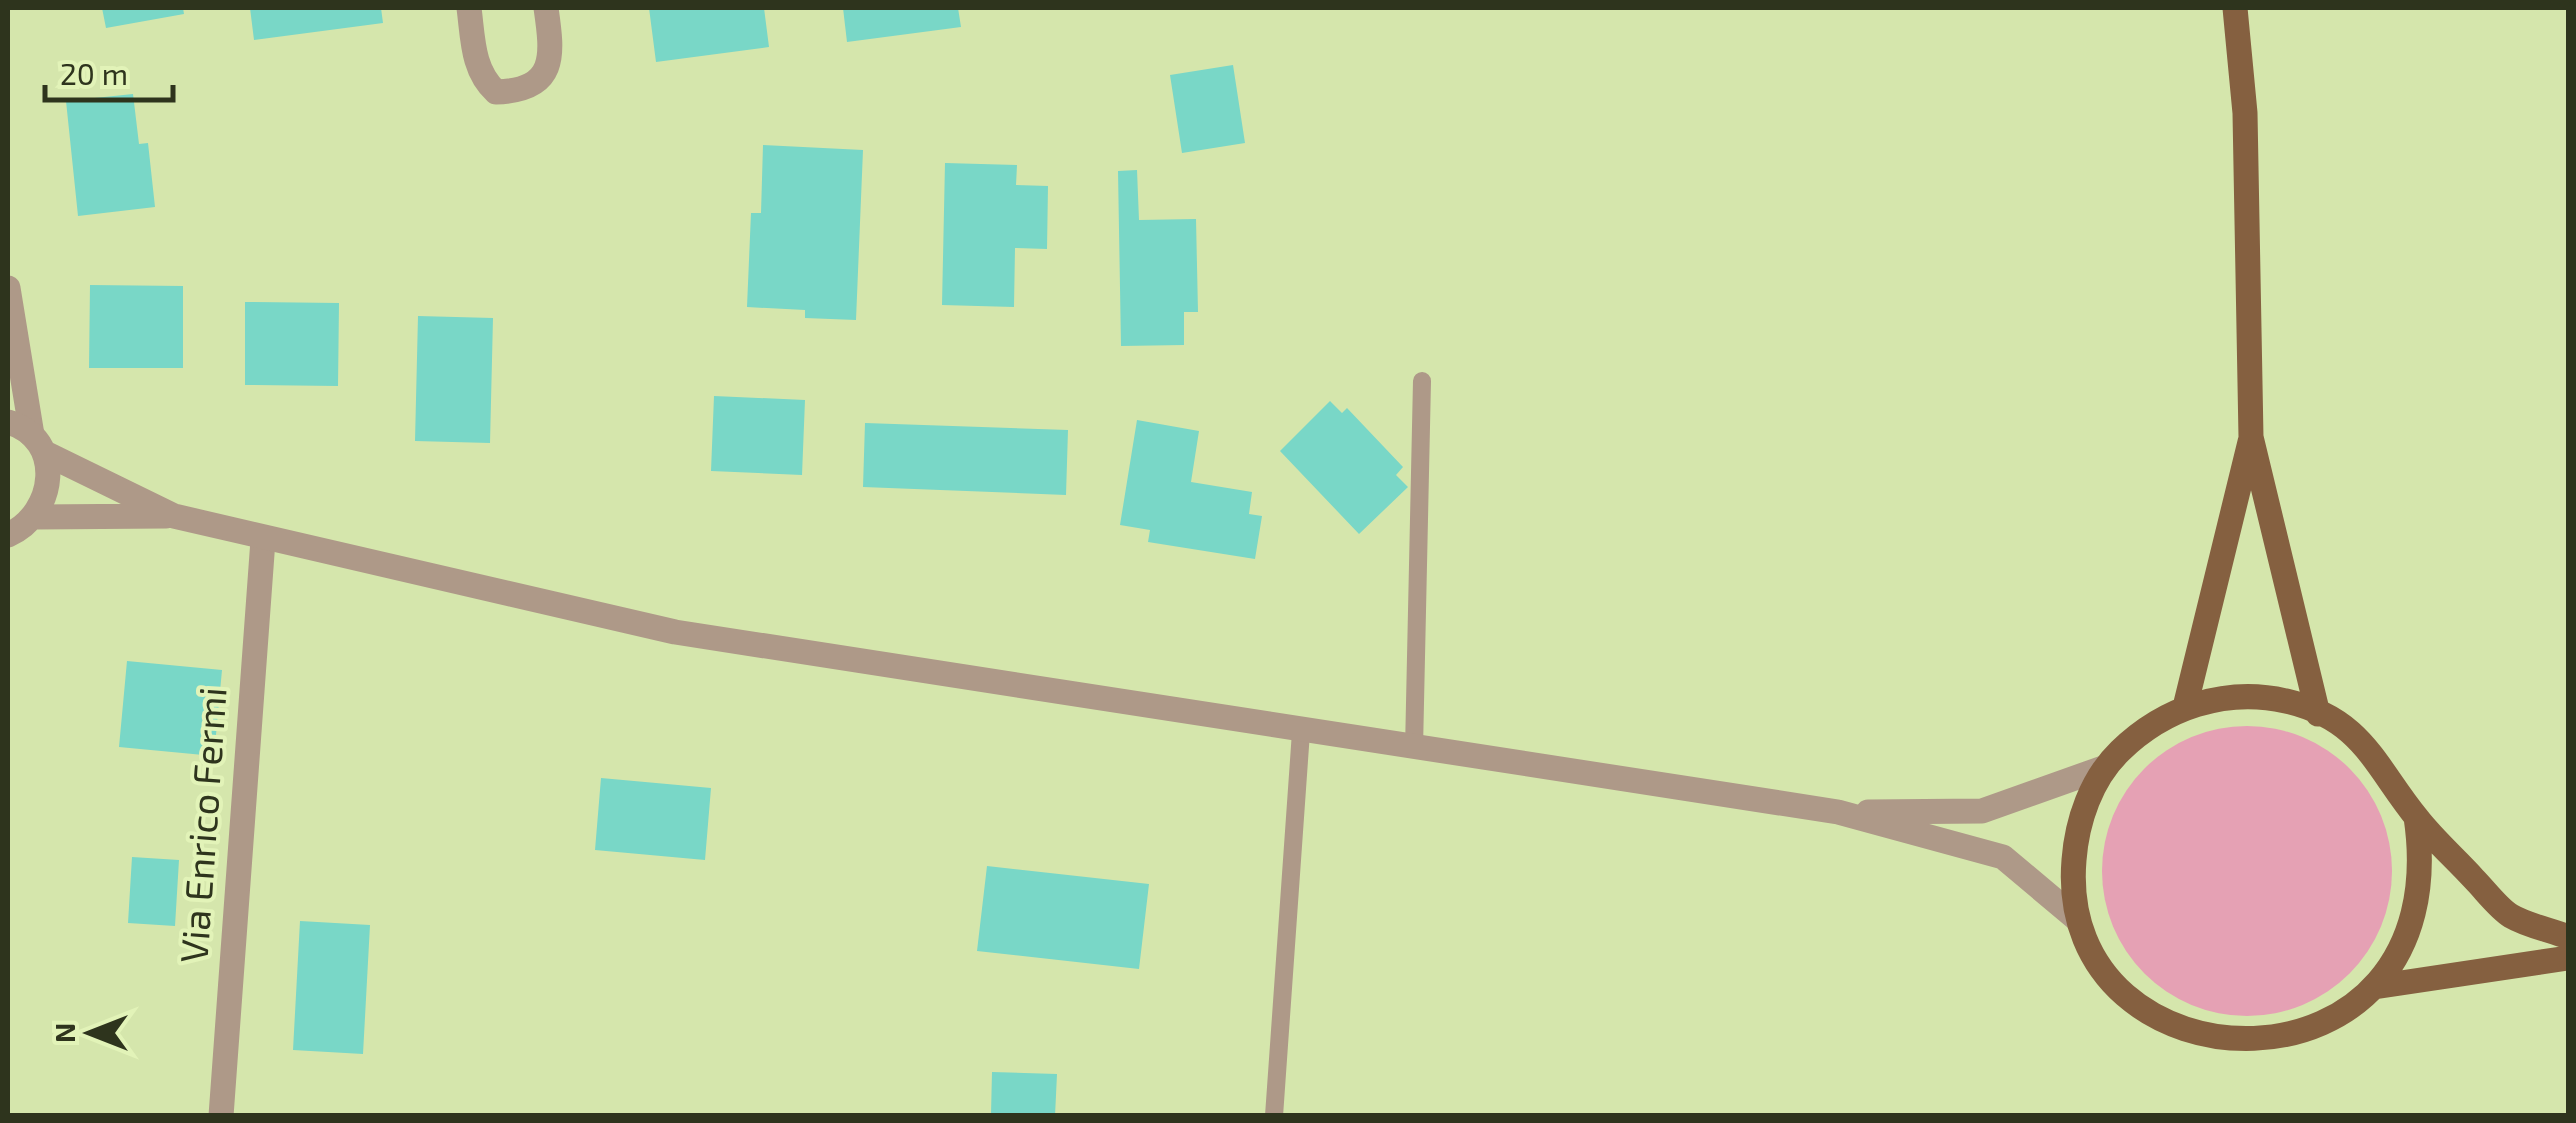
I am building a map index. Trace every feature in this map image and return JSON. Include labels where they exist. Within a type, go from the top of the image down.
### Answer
[{"type":"main road","points":[[2235,8],[2245,114],[2251,437],[2318,714]]},
{"type":"main road","points":[[2185,707],[2251,437]]},
{"type":"main road","points":[[2416,817],[2422,884],[2399,956],[2374,987],[2332,1019],[2286,1036],[2220,1040],[2176,1025],[2122,991],[2104,970],[2078,920],[2072,882],[2076,841],[2103,768],[2132,739],[2185,707],[2250,696],[2288,702],[2348,729],[2378,757],[2416,817],[2510,916],[2568,936]]},
{"type":"main road","points":[[2374,987],[2568,958]]},
{"type":"street","points":[[469,8],[483,80],[496,92],[518,91],[538,81],[550,64],[546,8]]},
{"type":"street","points":[[8,288],[49,489],[36,517]]},
{"type":"street","points":[[8,422],[39,444],[174,516],[263,540],[675,632],[1301,732],[1838,812],[2002,857],[2078,920]]},
{"type":"street","points":[[8,535],[36,517],[174,516]]},
{"type":"street","name":"Via Enrico Fermi","points":[[220,1116],[263,540]]},
{"type":"street","points":[[1838,812],[1982,810],[2103,768]]},
{"type":"lane","points":[[1414,748],[1422,381]]},
{"type":"lane","points":[[1274,1116],[1301,732]]},
{"type":"shaded area","points":[[2247,726],[2302,737],[2349,769],[2381,816],[2392,871],[2381,926],[2349,973],[2302,1005],[2247,1016],[2192,1005],[2145,973],[2113,926],[2102,871],[2113,816],[2145,769],[2192,737]]},
{"type":"building","points":[[102,8],[183,8],[184,14],[106,28]]},
{"type":"building","points":[[250,8],[381,8],[383,23],[254,40]]},
{"type":"building","points":[[649,8],[764,8],[769,47],[656,62]]},
{"type":"building","points":[[843,8],[958,8],[961,27],[847,42]]},
{"type":"building","points":[[1233,65],[1245,143],[1182,153],[1170,75]]},
{"type":"building","points":[[133,94],[139,144],[148,143],[155,207],[78,216],[66,101]]},
{"type":"building","points":[[763,145],[863,150],[856,320],[805,318],[805,310],[747,307],[751,213],[761,213]]},
{"type":"building","points":[[945,163],[1017,165],[1016,185],[1048,186],[1047,249],[1015,248],[1014,307],[942,305]]},
{"type":"building","points":[[1137,170],[1139,220],[1196,219],[1198,312],[1184,312],[1184,345],[1121,346],[1118,171]]},
{"type":"building","points":[[90,285],[183,286],[183,368],[89,368]]},
{"type":"building","points":[[245,302],[339,303],[338,386],[245,385]]},
{"type":"building","points":[[418,316],[493,318],[490,443],[415,441]]},
{"type":"building","points":[[714,396],[805,400],[802,475],[711,471]]},
{"type":"building","points":[[1330,401],[1342,413],[1347,408],[1403,467],[1396,475],[1408,487],[1359,534],[1280,451]]},
{"type":"building","points":[[1137,420],[1199,431],[1191,482],[1252,492],[1249,514],[1262,516],[1255,559],[1148,542],[1150,530],[1120,525]]},
{"type":"building","points":[[865,423],[1068,430],[1066,495],[863,487]]},
{"type":"building","points":[[127,661],[222,670],[214,756],[119,747]]},
{"type":"building","points":[[601,778],[711,788],[705,860],[595,850]]},
{"type":"building","points":[[132,857],[179,860],[175,926],[128,923]]},
{"type":"building","points":[[987,866],[1149,884],[1139,969],[977,951]]},
{"type":"building","points":[[300,921],[370,925],[363,1054],[293,1050]]},
{"type":"building","points":[[992,1072],[1057,1074],[1055,1116],[991,1114]]}]
